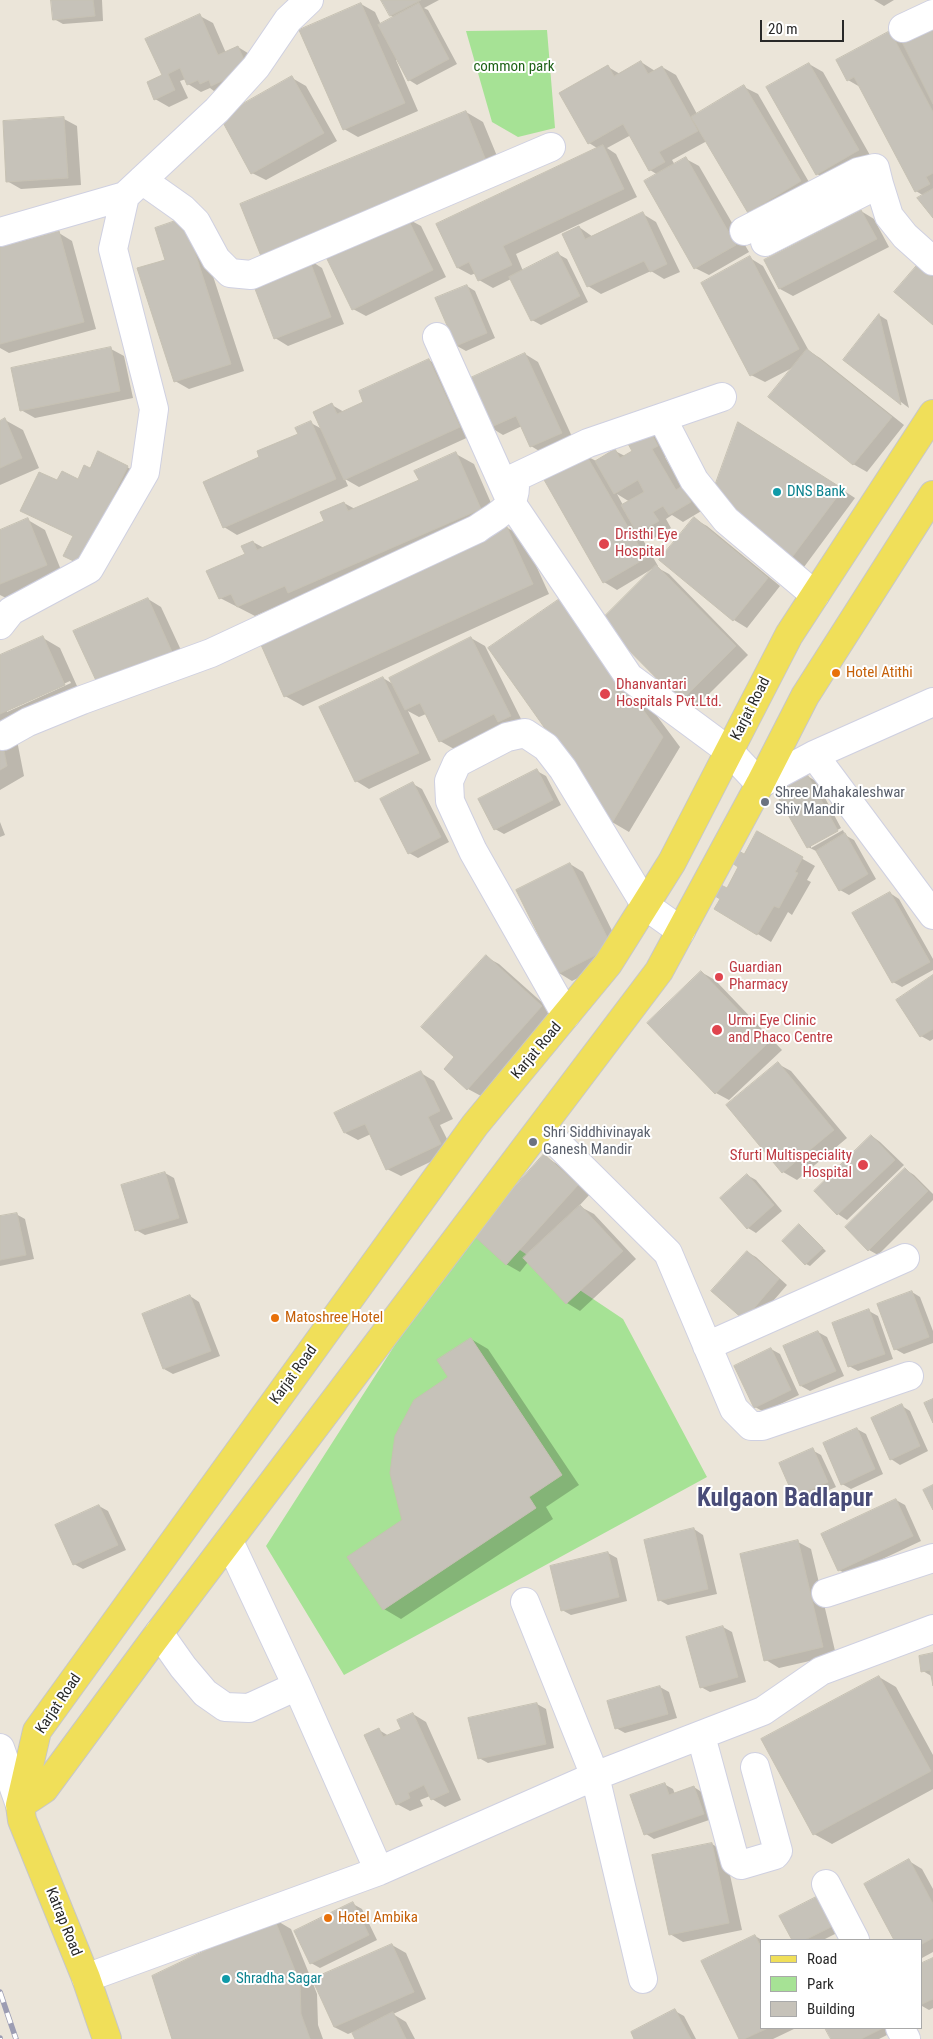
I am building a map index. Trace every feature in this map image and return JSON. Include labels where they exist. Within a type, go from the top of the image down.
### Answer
[{"type":"main road","name":"Karjat Road","points":[[20,1805],[37,1731],[475,1125],[608,964],[672,862],[789,636],[933,414]]},
{"type":"main road","points":[[20,1805],[44,1789],[159,1633],[659,971],[760,784],[805,696],[933,495]]},
{"type":"main road","name":"Katrap Road","points":[[20,1805],[22,1820],[86,1978],[107,2039]]},
{"type":"street","points":[[0,232],[133,188],[218,110],[256,66],[288,20],[309,0]]},
{"type":"street","points":[[903,28],[933,14]]},
{"type":"street","points":[[133,188],[183,208],[196,222],[216,259],[230,273],[251,275],[551,147]]},
{"type":"street","points":[[755,236],[878,184],[889,216],[905,236],[933,260]]},
{"type":"street","points":[[0,625],[11,611],[89,569],[145,472],[154,409],[113,249],[133,188]]},
{"type":"street","points":[[437,337],[513,491],[629,677],[730,751],[760,784],[814,755],[933,702]]},
{"type":"street","points":[[462,381],[513,491]]},
{"type":"street","points":[[3,736],[28,722],[82,700],[211,653],[477,529],[513,491],[588,443],[722,397]]},
{"type":"street","points":[[662,418],[694,480],[726,520],[815,595]]},
{"type":"street","points":[[566,1015],[473,851],[450,801],[450,781],[457,764],[507,737],[525,733],[546,746],[563,769],[646,906],[681,930]]},
{"type":"street","points":[[814,755],[933,915]]},
{"type":"street","points":[[542,1128],[668,1252],[734,1409],[751,1426],[762,1426],[909,1376]]},
{"type":"street","points":[[707,1346],[905,1258]]},
{"type":"street","points":[[229,1541],[297,1686],[379,1871]]},
{"type":"street","points":[[826,1593],[933,1558]]},
{"type":"street","points":[[526,1602],[595,1776],[644,1979]]},
{"type":"street","points":[[86,1978],[379,1871],[595,1776],[763,1711],[821,1672],[933,1629]]},
{"type":"street","points":[[159,1633],[182,1667],[206,1693],[225,1707],[249,1708],[297,1686]]},
{"type":"street","points":[[700,1736],[735,1861],[741,1865],[774,1855],[778,1851],[756,1767]]},
{"type":"street","points":[[0,1748],[20,1805]]},
{"type":"street","points":[[826,1884],[854,1939]]},
{"type":"green space","name":"common park","points":[[547,30],[555,128],[518,137],[492,122],[466,31]]},
{"type":"green space","points":[[475,1220],[623,1319],[707,1477],[344,1675],[266,1546]]},
{"type":"building","points":[[51,0],[93,0],[95,16],[53,20]]},
{"type":"building","points":[[381,0],[421,0],[390,16]]},
{"type":"building","points":[[361,3],[405,103],[343,130],[299,30]]},
{"type":"building","points":[[419,3],[449,59],[408,81],[378,25]]},
{"type":"building","points":[[200,14],[218,55],[238,46],[248,69],[211,86],[209,80],[200,84],[198,80],[187,85],[180,68],[168,74],[175,90],[154,100],[147,82],[162,75],[145,39]]},
{"type":"building","points":[[933,27],[933,104],[902,42]]},
{"type":"building","points":[[890,31],[933,112],[933,173],[926,177],[930,184],[915,192],[854,77],[847,81],[836,60]]},
{"type":"building","points":[[641,61],[648,74],[662,66],[698,131],[659,152],[665,162],[649,171],[623,124],[588,144],[559,93],[608,65],[614,76]]},
{"type":"building","points":[[809,63],[859,150],[816,175],[766,87]]},
{"type":"building","points":[[292,76],[324,133],[251,174],[220,117]]},
{"type":"building","points":[[744,85],[801,181],[748,213],[691,117]]},
{"type":"building","points":[[466,111],[489,168],[263,261],[240,204]]},
{"type":"building","points":[[64,117],[68,178],[6,182],[3,121]]},
{"type":"building","points":[[603,145],[624,189],[503,246],[512,265],[478,281],[469,262],[457,268],[436,224]]},
{"type":"building","points":[[686,157],[736,245],[694,269],[644,181]]},
{"type":"building","points":[[933,189],[933,218],[917,198]]},
{"type":"building","points":[[861,210],[877,239],[779,289],[764,260]]},
{"type":"building","points":[[643,212],[667,264],[650,272],[644,261],[587,287],[562,234],[579,226],[585,239]]},
{"type":"building","points":[[407,217],[433,270],[352,310],[326,257]]},
{"type":"building","points":[[184,218],[231,364],[174,382],[137,268],[165,260],[155,228]]},
{"type":"building","points":[[59,231],[84,322],[0,344],[0,247]]},
{"type":"building","points":[[558,252],[580,296],[531,321],[509,277]]},
{"type":"building","points":[[750,256],[799,349],[750,376],[701,283]]},
{"type":"building","points":[[309,259],[331,317],[274,339],[252,281]]},
{"type":"building","points":[[919,263],[933,275],[933,325],[894,292]]},
{"type":"building","points":[[467,285],[487,333],[456,346],[435,298]]},
{"type":"building","points":[[879,314],[901,405],[843,360]]},
{"type":"building","points":[[111,347],[120,391],[20,411],[11,368]]},
{"type":"building","points":[[807,349],[892,417],[853,465],[768,397]]},
{"type":"building","points":[[525,353],[562,433],[530,447],[516,416],[489,428],[466,380]]},
{"type":"building","points":[[429,359],[460,427],[344,480],[313,412],[332,403],[337,414],[363,402],[359,391]]},
{"type":"building","points":[[5,418],[22,458],[0,468],[0,421]]},
{"type":"building","points":[[311,421],[336,479],[223,528],[203,482],[259,457],[257,451],[298,434],[295,428]]},
{"type":"building","name":"DNS Bank","points":[[738,422],[843,489],[790,560],[712,494]]},
{"type":"building","points":[[649,429],[658,446],[652,449],[676,490],[682,486],[691,502],[669,515],[663,506],[653,512],[659,521],[637,533],[621,505],[644,492],[638,480],[614,494],[595,461],[615,449],[620,458],[632,451],[627,442]]},
{"type":"building","points":[[98,451],[128,466],[80,564],[63,556],[73,536],[20,511],[39,472],[57,480],[62,471],[78,479],[84,465],[90,468]]},
{"type":"building","points":[[456,452],[481,509],[288,593],[285,586],[237,607],[231,594],[219,599],[206,571],[245,554],[241,546],[253,541],[257,550],[324,521],[320,512],[344,502],[348,511],[419,480],[414,471]]},
{"type":"building","points":[[585,453],[646,558],[603,583],[543,478]]},
{"type":"building","points":[[694,517],[768,578],[733,621],[659,560]]},
{"type":"building","points":[[28,518],[47,565],[0,584],[0,530]]},
{"type":"building","points":[[506,525],[533,584],[284,697],[258,638]]},
{"type":"building","points":[[656,565],[736,646],[680,702],[600,621]]},
{"type":"building","points":[[148,598],[173,654],[99,687],[73,631]]},
{"type":"building","points":[[561,598],[663,737],[612,823],[488,648]]},
{"type":"building","points":[[43,636],[65,685],[0,714],[0,655]]},
{"type":"building","points":[[471,637],[511,716],[498,722],[494,714],[439,742],[420,703],[405,710],[389,678]]},
{"type":"building","points":[[383,677],[419,753],[355,782],[319,707]]},
{"type":"building","points":[[0,731],[7,766],[0,770]]},
{"type":"building","points":[[537,769],[553,800],[494,830],[478,799]]},
{"type":"building","points":[[807,774],[838,831],[807,848],[775,792]]},
{"type":"building","points":[[413,782],[441,837],[408,854],[380,799]]},
{"type":"building","points":[[757,831],[803,857],[795,872],[798,873],[779,908],[774,906],[757,935],[714,909],[720,899],[715,896],[721,885],[727,888],[738,867],[732,863],[739,851],[744,854]]},
{"type":"building","points":[[845,833],[868,874],[839,891],[816,851]]},
{"type":"building","points":[[570,863],[612,947],[558,974],[516,890]]},
{"type":"building","points":[[890,892],[930,962],[892,983],[852,913]]},
{"type":"building","points":[[486,955],[542,1006],[467,1090],[444,1069],[454,1057],[421,1027]]},
{"type":"building","points":[[701,971],[769,1042],[715,1094],[647,1023]]},
{"type":"building","points":[[933,975],[933,1029],[920,1037],[896,1000]]},
{"type":"building","points":[[778,1062],[834,1130],[782,1173],[726,1105]]},
{"type":"building","points":[[421,1071],[440,1111],[428,1117],[441,1144],[386,1170],[365,1124],[344,1133],[334,1113]]},
{"type":"building","points":[[871,1135],[895,1160],[837,1215],[814,1191]]},
{"type":"building","points":[[544,1154],[578,1185],[506,1265],[472,1234]]},
{"type":"building","points":[[905,1168],[928,1191],[868,1251],[845,1227]]},
{"type":"building","points":[[165,1172],[179,1218],[135,1231],[121,1185]]},
{"type":"building","points":[[747,1174],[774,1205],[747,1229],[720,1198]]},
{"type":"building","points":[[580,1205],[623,1251],[566,1304],[523,1258]]},
{"type":"building","points":[[17,1213],[26,1255],[0,1260],[0,1216]]},
{"type":"building","points":[[799,1224],[823,1248],[805,1265],[782,1241]]},
{"type":"building","points":[[747,1251],[779,1279],[744,1320],[711,1291]]},
{"type":"building","points":[[912,1291],[929,1337],[894,1350],[877,1304]]},
{"type":"building","points":[[190,1295],[211,1351],[163,1369],[142,1314]]},
{"type":"building","points":[[869,1309],[885,1354],[848,1367],[832,1323]]},
{"type":"building","points":[[818,1331],[836,1371],[800,1386],[783,1346]]},
{"type":"building","points":[[471,1338],[562,1475],[529,1497],[536,1508],[383,1610],[347,1557],[402,1520],[390,1473],[395,1436],[414,1400],[448,1377],[437,1360]]},
{"type":"building","points":[[771,1348],[791,1390],[754,1408],[734,1366]]},
{"type":"building","points":[[933,1399],[933,1423],[924,1403]]},
{"type":"building","points":[[902,1404],[920,1446],[890,1460],[871,1418]]},
{"type":"building","points":[[857,1428],[875,1469],[841,1485],[823,1443]]},
{"type":"building","points":[[813,1448],[828,1482],[794,1497],[779,1463]]},
{"type":"building","points":[[933,1485],[933,1510],[923,1490]]},
{"type":"building","points":[[896,1499],[913,1536],[838,1571],[821,1534]]},
{"type":"building","points":[[99,1505],[118,1545],[73,1565],[55,1525]]},
{"type":"building","points":[[694,1528],[708,1589],[658,1601],[644,1540]]},
{"type":"building","points":[[798,1540],[823,1647],[764,1661],[740,1554]]},
{"type":"building","points":[[608,1552],[619,1597],[561,1611],[550,1566]]},
{"type":"building","points":[[723,1626],[738,1677],[700,1688],[686,1637]]},
{"type":"building","points":[[933,1653],[933,1686],[930,1670],[921,1672],[919,1656]]},
{"type":"building","points":[[879,1676],[931,1771],[813,1835],[761,1739]]},
{"type":"building","points":[[660,1686],[668,1714],[615,1729],[607,1701]]},
{"type":"building","points":[[537,1703],[546,1744],[478,1759],[468,1718]]},
{"type":"building","points":[[413,1713],[449,1792],[431,1800],[424,1785],[408,1793],[410,1798],[396,1805],[364,1735],[379,1728],[383,1737],[401,1729],[397,1720]]},
{"type":"building","points":[[665,1783],[669,1795],[694,1786],[704,1814],[644,1835],[630,1795]]},
{"type":"building","points":[[712,1843],[729,1923],[669,1935],[652,1855]]},
{"type":"building","points":[[909,1859],[933,1904],[933,1938],[923,1943],[923,1939],[893,1939],[864,1884]]},
{"type":"building","points":[[822,1894],[837,1924],[807,1939],[791,1939],[779,1916]]},
{"type":"building","points":[[353,1902],[369,1935],[310,1964],[294,1931]]},
{"type":"building","name":"Shradha Sagar","points":[[274,1918],[300,1983],[301,2014],[310,2039],[172,2039],[152,1976]]},
{"type":"building","points":[[755,1935],[760,1945],[760,2029],[766,2029],[744,2039],[739,2039],[701,1961]]},
{"type":"building","points":[[392,1944],[414,1992],[334,2027],[312,1979]]},
{"type":"building","points":[[933,1958],[933,1999],[923,2004],[923,1963]]},
{"type":"building","points":[[675,2009],[691,2039],[634,2039],[631,2032]]},
{"type":"building","points":[[393,2012],[406,2039],[355,2039],[352,2033]]},
{"type":"building","points":[[826,2029],[881,2029],[861,2039],[831,2039]]},
{"type":"railway","points":[[0,1992],[16,2039]]},
{"type":"place","name":"DNS Bank","points":[[777,492]]},
{"type":"place","name":"Dristhi Eye Hospital","points":[[604,544]]},
{"type":"place","name":"Hotel Atithi","points":[[836,673]]},
{"type":"place","name":"Dhanvantari Hospitals Pvt.Ltd.","points":[[605,694]]},
{"type":"place","name":"Shree Mahakaleshwar Shiv Mandir","points":[[765,802]]},
{"type":"place","name":"Guardian Pharmacy","points":[[719,977]]},
{"type":"place","name":"Urmi Eye Clinic and Phaco Centre","points":[[717,1030]]},
{"type":"place","name":"Shri Siddhivinayak Ganesh Mandir","points":[[533,1142]]},
{"type":"place","name":"Sfurti Multispeciality Hospital","points":[[863,1165]]},
{"type":"place","name":"Matoshree Hotel","points":[[275,1318]]},
{"type":"place","name":"Hotel Ambika","points":[[328,1918]]},
{"type":"place","name":"Shradha Sagar","points":[[226,1979]]},
{"type":"district","name":"Kulgaon Badlapur","points":[[785,1500]]}]
